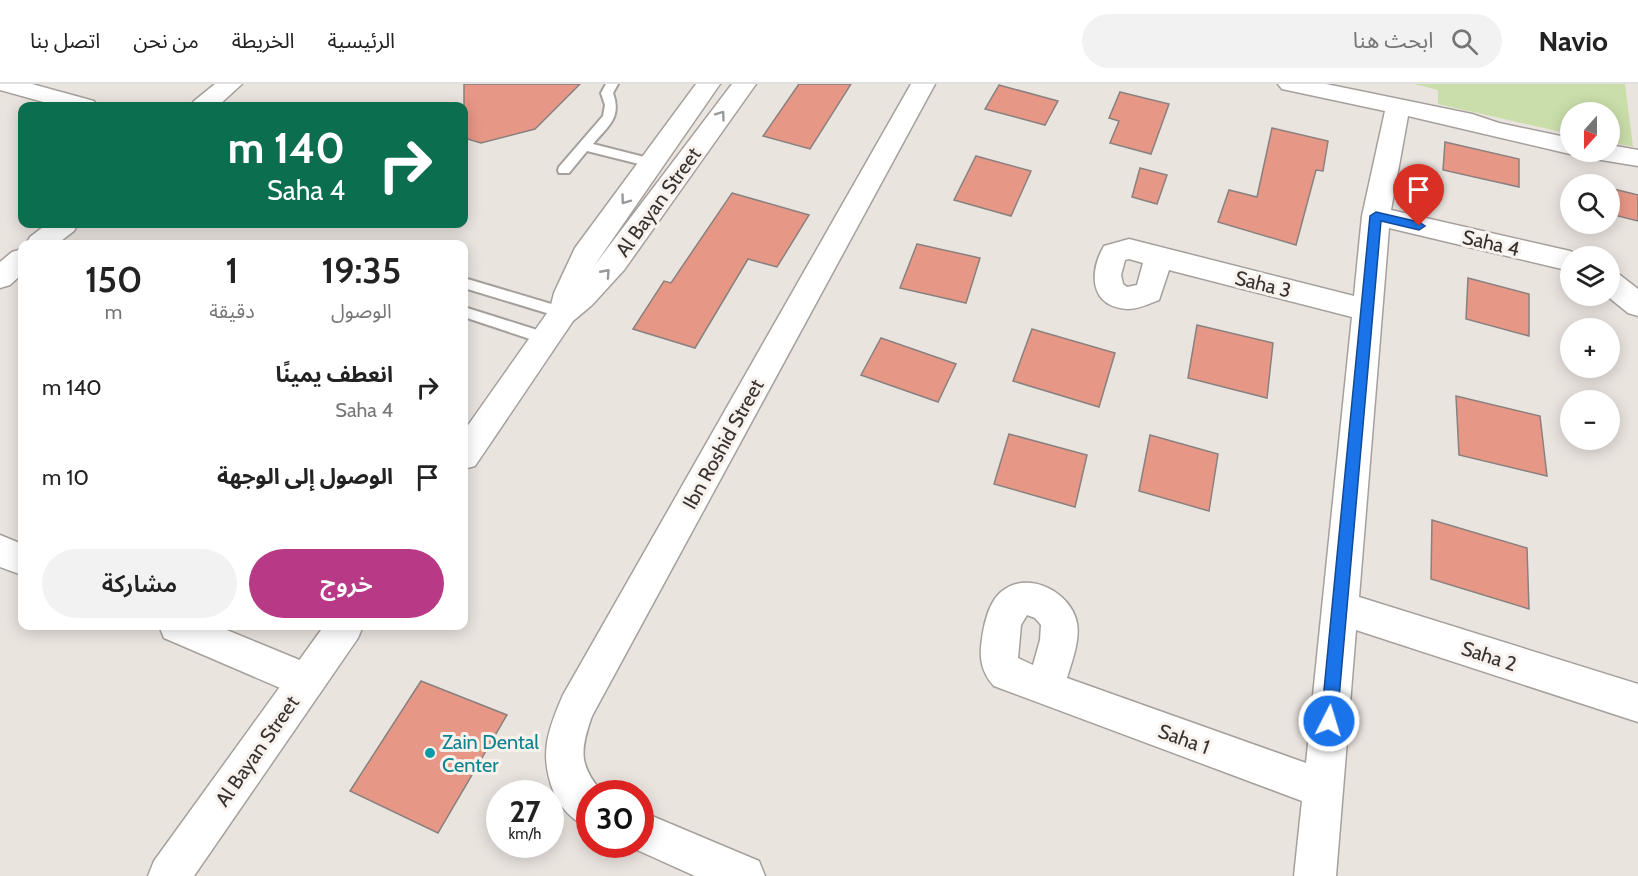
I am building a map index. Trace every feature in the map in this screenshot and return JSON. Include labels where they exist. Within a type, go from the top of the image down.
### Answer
[{"type":"street","points":[[4,84],[70,102]]},
{"type":"street","points":[[208,102],[230,84]]},
{"type":"street","name":"Al Bayan Street","points":[[563,313],[568,293],[585,255],[708,84]]},
{"type":"street","name":"Al Bayan Street","points":[[468,450],[563,313],[582,297],[614,263],[744,84]]},
{"type":"street","name":"Ibn Roshid Street","points":[[576,796],[564,769],[564,741],[576,708],[923,84]]},
{"type":"street","points":[[1290,84],[1472,122],[1494,130],[1560,144]]},
{"type":"street","points":[[1315,876],[1376,216],[1398,107]]},
{"type":"street","points":[[1472,122],[1494,122],[1560,137]]},
{"type":"street","name":"Saha 4","points":[[1376,216],[1560,259]]},
{"type":"street","points":[[45,240],[59,228]]},
{"type":"street","points":[[0,249],[18,256]]},
{"type":"street","name":"Saha 3","points":[[1159,257],[1367,310]]},
{"type":"street","points":[[0,278],[18,262]]},
{"type":"street","points":[[1620,272],[1638,277]]},
{"type":"street","points":[[1620,290],[1638,305]]},
{"type":"street","points":[[0,550],[18,558]]},
{"type":"street","name":"Saha 2","points":[[1340,608],[1638,704]]},
{"type":"street","points":[[186,630],[306,681]]},
{"type":"street","name":"Al Bayan Street","points":[[169,876],[342,630]]},
{"type":"street","name":"Saha 1","points":[[1045,688],[1323,789]]},
{"type":"street","points":[[654,837],[744,876]]},
{"type":"lane","points":[[564,170],[609,117],[611,105],[607,93],[612,84]]},
{"type":"lane","points":[[584,146],[651,163]]},
{"type":"lane","points":[[468,284],[563,313]]},
{"type":"lane","points":[[468,313],[546,338]]},
{"type":"green space","points":[[1414,84],[1625,84],[1633,147],[1620,144],[1620,102],[1560,102],[1560,132],[1438,104],[1438,90]]},
{"type":"building","points":[[464,84],[580,84],[535,129],[481,143],[468,139],[468,102],[464,102]]},
{"type":"building","points":[[799,84],[851,84],[810,149],[763,136]]},
{"type":"building","points":[[999,85],[1058,101],[1045,125],[985,109]]},
{"type":"building","points":[[1120,92],[1169,104],[1151,154],[1110,143],[1119,121],[1109,118]]},
{"type":"building","points":[[1272,128],[1328,141],[1323,171],[1316,170],[1296,245],[1218,222],[1229,190],[1257,197]]},
{"type":"building","points":[[1445,142],[1519,159],[1519,187],[1443,170]]},
{"type":"building","points":[[976,156],[1031,171],[1011,216],[954,200]]},
{"type":"building","points":[[1140,168],[1167,175],[1157,204],[1132,197]]},
{"type":"building","points":[[1620,190],[1638,195],[1638,221],[1620,216]]},
{"type":"building","points":[[732,193],[809,215],[777,267],[748,259],[695,348],[633,329],[664,281],[671,283]]},
{"type":"building","points":[[917,244],[980,258],[966,303],[900,288]]},
{"type":"building","points":[[1468,278],[1529,294],[1529,336],[1466,319]]},
{"type":"building","points":[[1197,325],[1273,343],[1267,398],[1188,378]]},
{"type":"building","points":[[1032,329],[1115,353],[1099,407],[1013,381]]},
{"type":"building","points":[[881,338],[956,364],[938,402],[861,375]]},
{"type":"building","points":[[1456,396],[1540,416],[1547,476],[1459,455]]},
{"type":"building","points":[[1009,434],[1087,455],[1075,507],[994,484]]},
{"type":"building","points":[[1150,435],[1218,454],[1209,511],[1139,491]]},
{"type":"building","points":[[1432,520],[1527,548],[1529,609],[1431,579]]},
{"type":"building","name":"Zain Dental Center","points":[[421,681],[507,715],[438,833],[350,791]]},
{"type":"place","name":"Zain Dental Center","points":[[430,753]]},
{"type":"route","points":[[1329,721],[1376,216],[1419,226]]}]
